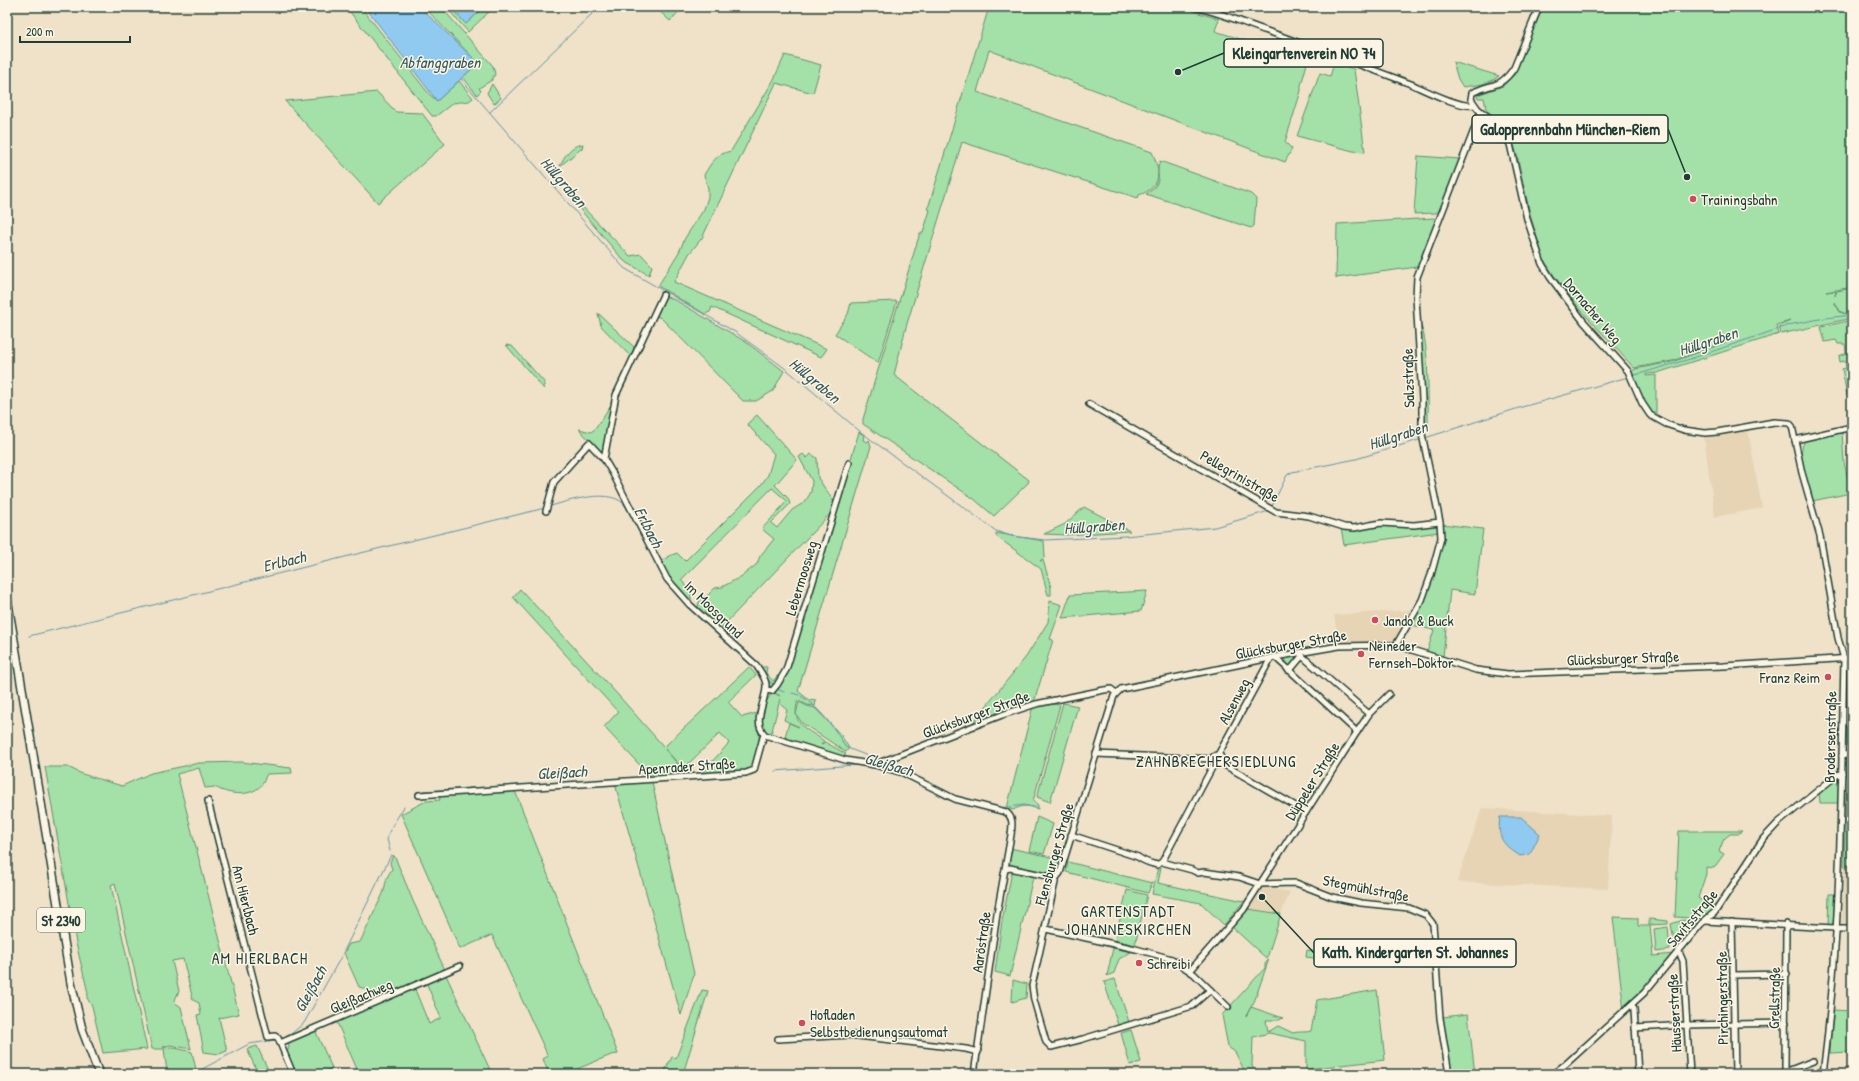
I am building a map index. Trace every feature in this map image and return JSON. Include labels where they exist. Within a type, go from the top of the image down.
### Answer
[{"type":"main road","name":"St 2340","points":[[7,598],[71,983],[82,1029],[99,1074]]},
{"type":"street","points":[[1195,7],[1318,49],[1449,100],[1470,106],[1474,105]]},
{"type":"street","name":"Dornacher Weg","points":[[1539,7],[1514,68],[1509,75],[1496,86],[1475,92],[1470,96],[1474,105],[1497,124],[1510,144],[1527,219],[1542,264],[1584,322],[1629,373],[1646,410],[1654,419],[1684,430],[1704,433],[1774,422]]},
{"type":"street","name":"Salzstraße","points":[[1396,645],[1422,600],[1431,575],[1441,538],[1440,522],[1422,436],[1422,392],[1416,297],[1417,277],[1481,112]]},
{"type":"street","points":[[604,459],[616,395],[664,295]]},
{"type":"street","name":"Pellegrinistraße","points":[[1089,404],[1272,510],[1309,516],[1344,527],[1354,528],[1381,523],[1414,525],[1440,522]]},
{"type":"street","name":"Brodersenstraße","points":[[1774,422],[1789,422],[1792,426],[1802,473],[1820,536],[1838,638],[1844,659],[1842,773],[1835,928],[1823,1074]]},
{"type":"street","points":[[1795,440],[1852,427]]},
{"type":"street","name":"Im Moosgrund","points":[[546,511],[554,482],[589,443],[604,459],[667,579],[690,605],[756,665],[763,676],[766,690]]},
{"type":"street","name":"Lebermoosweg","points":[[766,690],[772,691],[776,687],[786,670],[849,463]]},
{"type":"street","points":[[7,636],[11,624]]},
{"type":"street","points":[[7,645],[15,644]]},
{"type":"street","name":"Glücksburger Straße","points":[[875,765],[1002,715],[1036,704],[1104,690],[1111,690],[1116,693],[1126,687],[1273,657],[1302,654],[1339,646],[1396,645],[1476,670],[1508,674],[1723,666],[1852,658]]},
{"type":"street","points":[[1288,670],[1292,668],[1302,654],[1369,714]]},
{"type":"street","points":[[1273,657],[1357,732]]},
{"type":"street","name":"Alsenweg","points":[[1162,862],[1213,762],[1214,756],[1218,755],[1273,657]]},
{"type":"street","points":[[766,690],[759,720],[760,728],[764,734],[775,739],[845,760],[875,765]]},
{"type":"street","name":"Flensburger Straße","points":[[1116,693],[1060,873],[1056,878],[1046,929],[1032,986],[1034,1000],[1046,1042],[1051,1047],[1076,1041],[1192,1006],[1210,990]]},
{"type":"street","name":"Düppeler Straße","points":[[1190,971],[1244,909],[1369,714],[1389,694]]},
{"type":"street","name":"Apenrader Straße","points":[[419,795],[746,773],[754,770],[764,734]]},
{"type":"street","points":[[1842,756],[1852,753]]},
{"type":"street","points":[[1096,754],[1221,763],[1306,812]]},
{"type":"street","points":[[1218,755],[1221,758],[1221,763]]},
{"type":"street","name":"Aaröstraße","points":[[875,765],[903,772],[955,800],[1006,812],[1010,815],[1012,829],[997,914],[974,1074]]},
{"type":"street","name":"Savitsstraße","points":[[1553,1074],[1632,1005],[1723,900],[1763,839],[1783,819],[1837,775],[1842,773]]},
{"type":"street","name":"Am Hierlbach","points":[[208,801],[268,1037],[275,1036],[279,1040]]},
{"type":"street","points":[[1072,835],[1138,857],[1144,862],[1157,865],[1162,862],[1198,873],[1204,872],[1239,877],[1260,884]]},
{"type":"street","points":[[1006,869],[1010,868],[1056,878]]},
{"type":"street","name":"Stegmühlstraße","points":[[1260,884],[1296,883],[1332,897],[1361,903],[1409,908],[1421,912],[1430,919],[1434,932],[1440,1018],[1449,1074]]},
{"type":"street","points":[[1705,921],[1786,924],[1852,929]]},
{"type":"street","name":"Pirchingerstraße","points":[[1732,922],[1735,1074]]},
{"type":"street","name":"Grellstraße","points":[[1782,1073],[1786,1023],[1786,924]]},
{"type":"street","points":[[1046,929],[1136,949],[1172,959],[1190,971],[1228,1007]]},
{"type":"street","name":"Häusserstraße","points":[[1679,952],[1683,961],[1690,1074]]},
{"type":"street","name":"Gleißachweg","points":[[279,1040],[460,966]]},
{"type":"street","points":[[1733,975],[1787,974]]},
{"type":"street","points":[[1632,1005],[1634,1009],[1638,1074]]},
{"type":"street","points":[[1635,1028],[1687,1025],[1786,1023]]},
{"type":"street","points":[[778,1039],[850,1035],[966,1049],[978,1052]]},
{"type":"street","points":[[279,1040],[293,1074]]},
{"type":"street","points":[[1782,1073],[1813,1061]]},
{"type":"shaded area","points":[[1748,430],[1762,508],[1715,517],[1704,437]]},
{"type":"shaded area","points":[[1414,610],[1394,642],[1339,644],[1334,615]]},
{"type":"shaded area","points":[[1482,808],[1612,816],[1608,889],[1457,882]]},
{"type":"shaded area","points":[[1852,864],[1852,926],[1842,926],[1844,866]]},
{"type":"shaded area","points":[[1262,887],[1290,892],[1281,914],[1248,909]]},
{"type":"green space","points":[[346,7],[361,7],[429,94],[437,101],[459,81],[473,98],[469,101],[453,103],[436,116],[432,116]]},
{"type":"green space","points":[[424,7],[441,7],[493,66],[495,74],[492,80],[479,88],[481,91],[477,95],[463,77],[478,63]]},
{"type":"green space","points":[[446,7],[450,7],[466,24],[484,7],[494,7],[468,32]]},
{"type":"green space","points":[[655,7],[683,7],[670,21]]},
{"type":"green space","points":[[989,7],[1179,7],[1219,19],[1215,31],[1308,60],[1301,85],[1301,91],[1285,142],[1292,149],[1285,162],[989,50],[977,92],[1152,152],[1158,172],[1156,183],[1147,192],[1139,195],[1138,198],[962,142],[906,327],[894,375],[1029,480],[1028,483],[994,516],[974,499],[863,424],[863,419],[920,233],[923,233],[930,210],[927,209]]},
{"type":"green space","points":[[1543,7],[1852,7],[1852,287],[1826,292],[1836,291],[1835,296],[1837,291],[1852,288],[1852,316],[1852,318],[1781,334],[1779,326],[1790,321],[1776,325],[1779,334],[1657,373],[1646,374],[1646,376],[1656,375],[1656,417],[1651,413],[1641,396],[1631,372],[1635,369],[1672,362],[1732,340],[1672,361],[1634,368],[1579,308],[1544,260],[1531,218],[1517,155],[1511,136],[1502,124],[1486,109],[1484,98],[1478,98],[1477,95],[1503,86],[1515,74]]},
{"type":"green space","points":[[785,55],[821,65],[813,93],[776,83],[702,238],[689,254],[674,282],[827,349],[821,357],[712,307],[710,312],[705,314],[658,286],[679,252],[685,238],[704,209],[708,197],[708,188],[704,175],[712,163],[721,154],[731,151],[773,81]]},
{"type":"green space","points":[[1453,62],[1499,76],[1486,83],[1463,87],[1458,79]]},
{"type":"green space","points":[[1334,64],[1354,69],[1365,152],[1353,151],[1297,136],[1320,73],[1330,76]]},
{"type":"green space","points":[[492,84],[501,98],[494,104],[487,93]]},
{"type":"green space","points":[[377,92],[396,112],[422,113],[445,144],[378,203],[285,101]]},
{"type":"green space","points":[[583,144],[582,148],[560,166],[568,152],[575,146]]},
{"type":"green space","points":[[1418,156],[1460,159],[1440,210],[1436,213],[1414,214]]},
{"type":"green space","points":[[1160,161],[1251,194],[1256,199],[1254,226],[1251,228],[1146,194],[1158,182],[1158,166]]},
{"type":"green space","points":[[574,198],[630,256],[641,254],[652,266],[649,275],[624,261],[572,200]]},
{"type":"green space","points":[[1434,218],[1436,221],[1417,267],[1336,278],[1337,224]]},
{"type":"green space","points":[[665,296],[677,301],[746,342],[784,371],[773,391],[756,401],[743,401],[661,318],[656,316]]},
{"type":"green space","points":[[897,301],[878,363],[835,334],[848,314],[851,303]]},
{"type":"green space","points":[[598,313],[634,347],[631,357],[601,326]]},
{"type":"green space","points":[[1852,320],[1852,395],[1847,396],[1842,369],[1846,368],[1845,361],[1840,362],[1839,356],[1846,353],[1845,344],[1838,344],[1836,340],[1825,342],[1821,327]]},
{"type":"green space","points":[[1420,324],[1427,359],[1428,431],[1424,431]]},
{"type":"green space","points":[[506,345],[512,346],[544,382],[544,389]]},
{"type":"green space","points":[[610,406],[612,406],[603,455],[579,429],[591,432],[596,428]]},
{"type":"green space","points":[[757,415],[797,460],[775,485],[788,498],[790,504],[771,523],[777,528],[792,510],[805,502],[811,492],[812,481],[799,457],[803,454],[807,458],[811,454],[817,458],[818,478],[834,502],[831,513],[720,629],[698,607],[700,597],[706,597],[715,588],[722,587],[742,576],[757,564],[760,556],[774,539],[762,529],[787,501],[772,488],[681,580],[691,591],[691,604],[669,577],[661,562],[669,556],[677,553],[685,561],[761,485],[768,475],[774,454],[747,424]]},
{"type":"green space","points":[[859,432],[864,435],[863,440],[867,442],[869,440],[871,446],[798,691],[809,700],[816,701],[815,706],[807,705],[798,700],[796,708],[798,721],[824,741],[821,745],[825,742],[846,754],[842,758],[784,740],[789,723],[799,727],[784,720],[787,710],[781,705],[780,699],[772,731],[769,734],[765,733],[762,728],[761,717],[764,706],[773,692],[759,667],[767,667],[766,673],[773,681],[777,676],[785,678]]},
{"type":"green space","points":[[1842,432],[1844,462],[1851,493],[1812,501],[1803,470],[1801,454],[1802,447],[1805,441]]},
{"type":"green space","points":[[1084,507],[1130,531],[1066,535],[1044,534],[1065,524]]},
{"type":"green space","points":[[1381,524],[1439,524],[1439,532],[1344,545],[1341,528]]},
{"type":"green space","points":[[1442,524],[1483,529],[1475,594],[1450,590],[1443,657],[1427,652],[1434,630],[1411,625],[1425,596]]},
{"type":"green space","points":[[996,533],[1044,541],[1045,557],[1040,561],[1043,560],[1051,587],[1051,595],[1048,595],[1041,569],[996,536]]},
{"type":"green space","points":[[520,589],[664,747],[749,667],[756,675],[728,702],[742,717],[757,713],[756,720],[759,743],[753,767],[748,771],[699,776],[729,743],[720,733],[683,769],[665,749],[687,775],[651,777],[604,727],[618,712],[513,597]]},
{"type":"green space","points":[[1147,591],[1141,611],[1062,618],[1070,595]]},
{"type":"green space","points":[[1050,601],[1062,605],[1050,639],[1053,640],[1034,702],[970,726],[1026,657],[1048,622]]},
{"type":"green space","points":[[1297,655],[1298,657],[1290,666],[1286,664],[1286,658]]},
{"type":"green space","points":[[799,702],[815,708],[840,734],[849,748],[846,752],[802,723],[796,714]]},
{"type":"green space","points":[[1046,703],[1060,705],[1033,801],[1038,805],[1038,809],[1025,806],[1013,810],[1007,808],[1033,706]]},
{"type":"green space","points":[[1063,703],[1078,706],[1050,802],[1037,797]]},
{"type":"green space","points":[[1852,720],[1852,752],[1846,752],[1843,750],[1844,721]]},
{"type":"green space","points":[[1852,755],[1852,864],[1844,866],[1847,757]]},
{"type":"green space","points":[[241,762],[291,768],[292,773],[267,774],[259,788],[240,794],[227,792],[215,787],[205,788],[199,768],[177,774],[239,1014],[219,1018],[227,1051],[219,1054],[204,1052],[197,1015],[201,1014],[199,1003],[193,1000],[183,959],[172,961],[179,991],[174,1002],[181,1007],[191,1049],[170,1045],[163,1047],[171,1047],[192,1052],[197,1074],[165,1074],[167,1072],[164,1049],[152,1049],[115,883],[111,885],[147,1049],[103,1053],[92,1006],[87,998],[88,993],[76,943],[45,767],[68,767],[82,774],[122,786],[151,773],[199,763]]},
{"type":"green space","points":[[1836,778],[1839,782],[1838,803],[1820,803],[1819,792]]},
{"type":"green space","points":[[652,782],[694,974],[681,1015],[615,784]]},
{"type":"green space","points":[[515,791],[618,1054],[611,1055],[565,1074],[549,1074],[543,1059],[548,1056],[492,935],[460,949],[401,814],[426,801],[440,800],[439,796]]},
{"type":"green space","points":[[1037,817],[1053,824],[1044,854],[1029,851]]},
{"type":"green space","points":[[1679,831],[1742,831],[1738,834],[1730,834],[1724,839],[1719,851],[1724,854],[1714,868],[1706,867],[1706,874],[1698,898],[1704,902],[1717,906],[1706,919],[1675,917]]},
{"type":"green space","points":[[1010,848],[1060,859],[1055,876],[1009,866]]},
{"type":"green space","points":[[393,855],[445,970],[367,1005],[369,996],[366,989],[359,987],[344,953],[349,944],[360,942],[363,936],[383,892],[387,877],[392,869],[390,863]]},
{"type":"green space","points":[[1068,862],[1152,883],[1148,893],[1066,872]]},
{"type":"green space","points":[[1158,867],[1161,868],[1158,883],[1244,901],[1224,925],[1201,903],[1152,894]]},
{"type":"green space","points":[[1012,872],[1033,877],[1010,976],[995,972],[1002,921]]},
{"type":"green space","points":[[1127,890],[1147,895],[1135,945],[1115,940]]},
{"type":"green space","points":[[1829,894],[1835,894],[1833,926],[1828,926]]},
{"type":"green space","points":[[1248,909],[1281,914],[1266,958],[1232,927]]},
{"type":"green space","points":[[1613,917],[1638,918],[1638,926],[1649,926],[1649,919],[1668,921],[1668,924],[1650,925],[1653,956],[1674,954],[1624,1011]]},
{"type":"green space","points":[[1683,920],[1698,924],[1676,952],[1671,924]]},
{"type":"green space","points":[[1668,927],[1670,950],[1656,952],[1654,929]]},
{"type":"green space","points":[[1113,948],[1131,952],[1119,959],[1114,973],[1107,976]]},
{"type":"green space","points":[[1307,950],[1322,953],[1321,959],[1306,957]]},
{"type":"green space","points":[[1269,959],[1253,1005],[1252,1005],[1246,1016],[1251,1007],[1283,1018],[1279,1020],[1266,1020],[1268,1032],[1278,1026],[1293,1033],[1309,1032],[1311,1031],[1317,1000],[1377,990],[1385,1060],[1306,1069],[1306,1041],[1269,1033],[1253,1037],[1252,1066],[1257,1074],[1246,1074],[1235,1052],[1228,1047],[1222,1015],[1265,968],[1265,964]]},
{"type":"green space","points":[[446,975],[492,1074],[359,1074],[336,1020],[414,987],[429,1024],[441,1018],[426,982]]},
{"type":"green space","points":[[1115,979],[1129,1022],[1118,1025],[1104,982]]},
{"type":"green space","points":[[1013,980],[1027,984],[1026,998],[1012,1002]]},
{"type":"green space","points":[[702,990],[708,991],[683,1074],[663,1074],[672,1057],[676,1058]]},
{"type":"green space","points":[[1832,1010],[1852,1011],[1852,1052],[1830,1053]]},
{"type":"green space","points":[[1468,1014],[1475,1074],[1450,1074],[1443,1017]]},
{"type":"green space","points":[[315,1030],[332,1068],[321,1074],[297,1074],[287,1053],[289,1047],[288,1042]]},
{"type":"green space","points":[[1131,1030],[1141,1062],[1130,1065],[1121,1033]]},
{"type":"green space","points":[[257,1046],[270,1074],[258,1074],[247,1049]]},
{"type":"water","name":"Abfanggraben","points":[[365,7],[420,7],[478,63],[437,101]]},
{"type":"water","points":[[450,7],[484,7],[466,24]]},
{"type":"water","points":[[1500,817],[1521,817],[1540,834],[1530,854],[1520,856],[1505,844],[1499,830]]},
{"type":"waterway","points":[[490,112],[599,7]]},
{"type":"waterway","name":"Hüllgraben","points":[[461,79],[624,268],[735,332],[786,369],[862,433],[996,531],[1011,536],[1045,540],[1125,536],[1215,527],[1269,511]]},
{"type":"waterway","name":"Hüllgraben","points":[[1632,376],[1690,359],[1793,324],[1852,315]]},
{"type":"waterway","name":"Hüllgraben","points":[[1425,438],[1522,407],[1628,377]]},
{"type":"waterway","name":"Hüllgraben","points":[[1272,506],[1287,475],[1292,472],[1356,459],[1422,439]]},
{"type":"waterway","name":"Erlbach","points":[[548,507],[578,499],[601,496],[611,497],[620,501],[626,507],[659,570]]},
{"type":"waterway","name":"Erlbach","points":[[29,636],[545,508]]},
{"type":"waterway","name":"Erlbach","points":[[674,590],[687,605]]},
{"type":"waterway","points":[[691,610],[735,649]]},
{"type":"waterway","points":[[749,662],[755,668]]},
{"type":"waterway","points":[[768,680],[774,685]]},
{"type":"waterway","points":[[777,689],[784,692]]},
{"type":"waterway","points":[[792,693],[799,695]]},
{"type":"waterway","points":[[801,696],[814,706],[826,719],[837,733],[845,747],[878,760]]},
{"type":"waterway","name":"Gleißach","points":[[775,771],[855,765],[875,767]]},
{"type":"waterway","name":"Gleißach","points":[[423,791],[617,779]]},
{"type":"waterway","name":"Gleißach","points":[[924,786],[948,800],[984,809]]},
{"type":"waterway","name":"Gleißach","points":[[1009,807],[1024,805],[1037,808]]},
{"type":"waterway","name":"Gleißach","points":[[392,826],[404,807]]},
{"type":"waterway","name":"Gleißach","points":[[998,808],[1007,807]]},
{"type":"waterway","name":"Gleißach","points":[[390,830],[387,839],[390,851]]},
{"type":"waterway","name":"Gleißach","points":[[282,1039],[291,1034],[304,1023],[341,957],[391,855]]},
{"type":"waterway","name":"Gleißach","points":[[193,1074],[249,1044],[276,1040]]},
{"type":"place","name":"Kleingartenverein NO 74","points":[[1178,72]]},
{"type":"place","name":"Galopprennbahn München-Riem","points":[[1687,177]]},
{"type":"place","name":"Trainingsbahn","points":[[1693,199]]},
{"type":"place","name":"Jando & Buck","points":[[1375,620]]},
{"type":"place","name":"Neineder Fernseh-Doktor","points":[[1361,654]]},
{"type":"place","name":"Franz Reim","points":[[1828,677]]},
{"type":"place","name":"Kath. Kindergarten St. Johannes","points":[[1262,897]]},
{"type":"place","name":"Schreibi","points":[[1139,963]]},
{"type":"place","name":"Hofladen Selbstbedienungsautomat","points":[[802,1023]]},
{"type":"district","name":"ZAHNBRECHERSIEDLUNG","points":[[1216,761]]},
{"type":"district","name":"GARTENSTADT JOHANNESKIRCHEN","points":[[1128,920]]},
{"type":"district","name":"AM HIERLBACH","points":[[260,958]]}]
